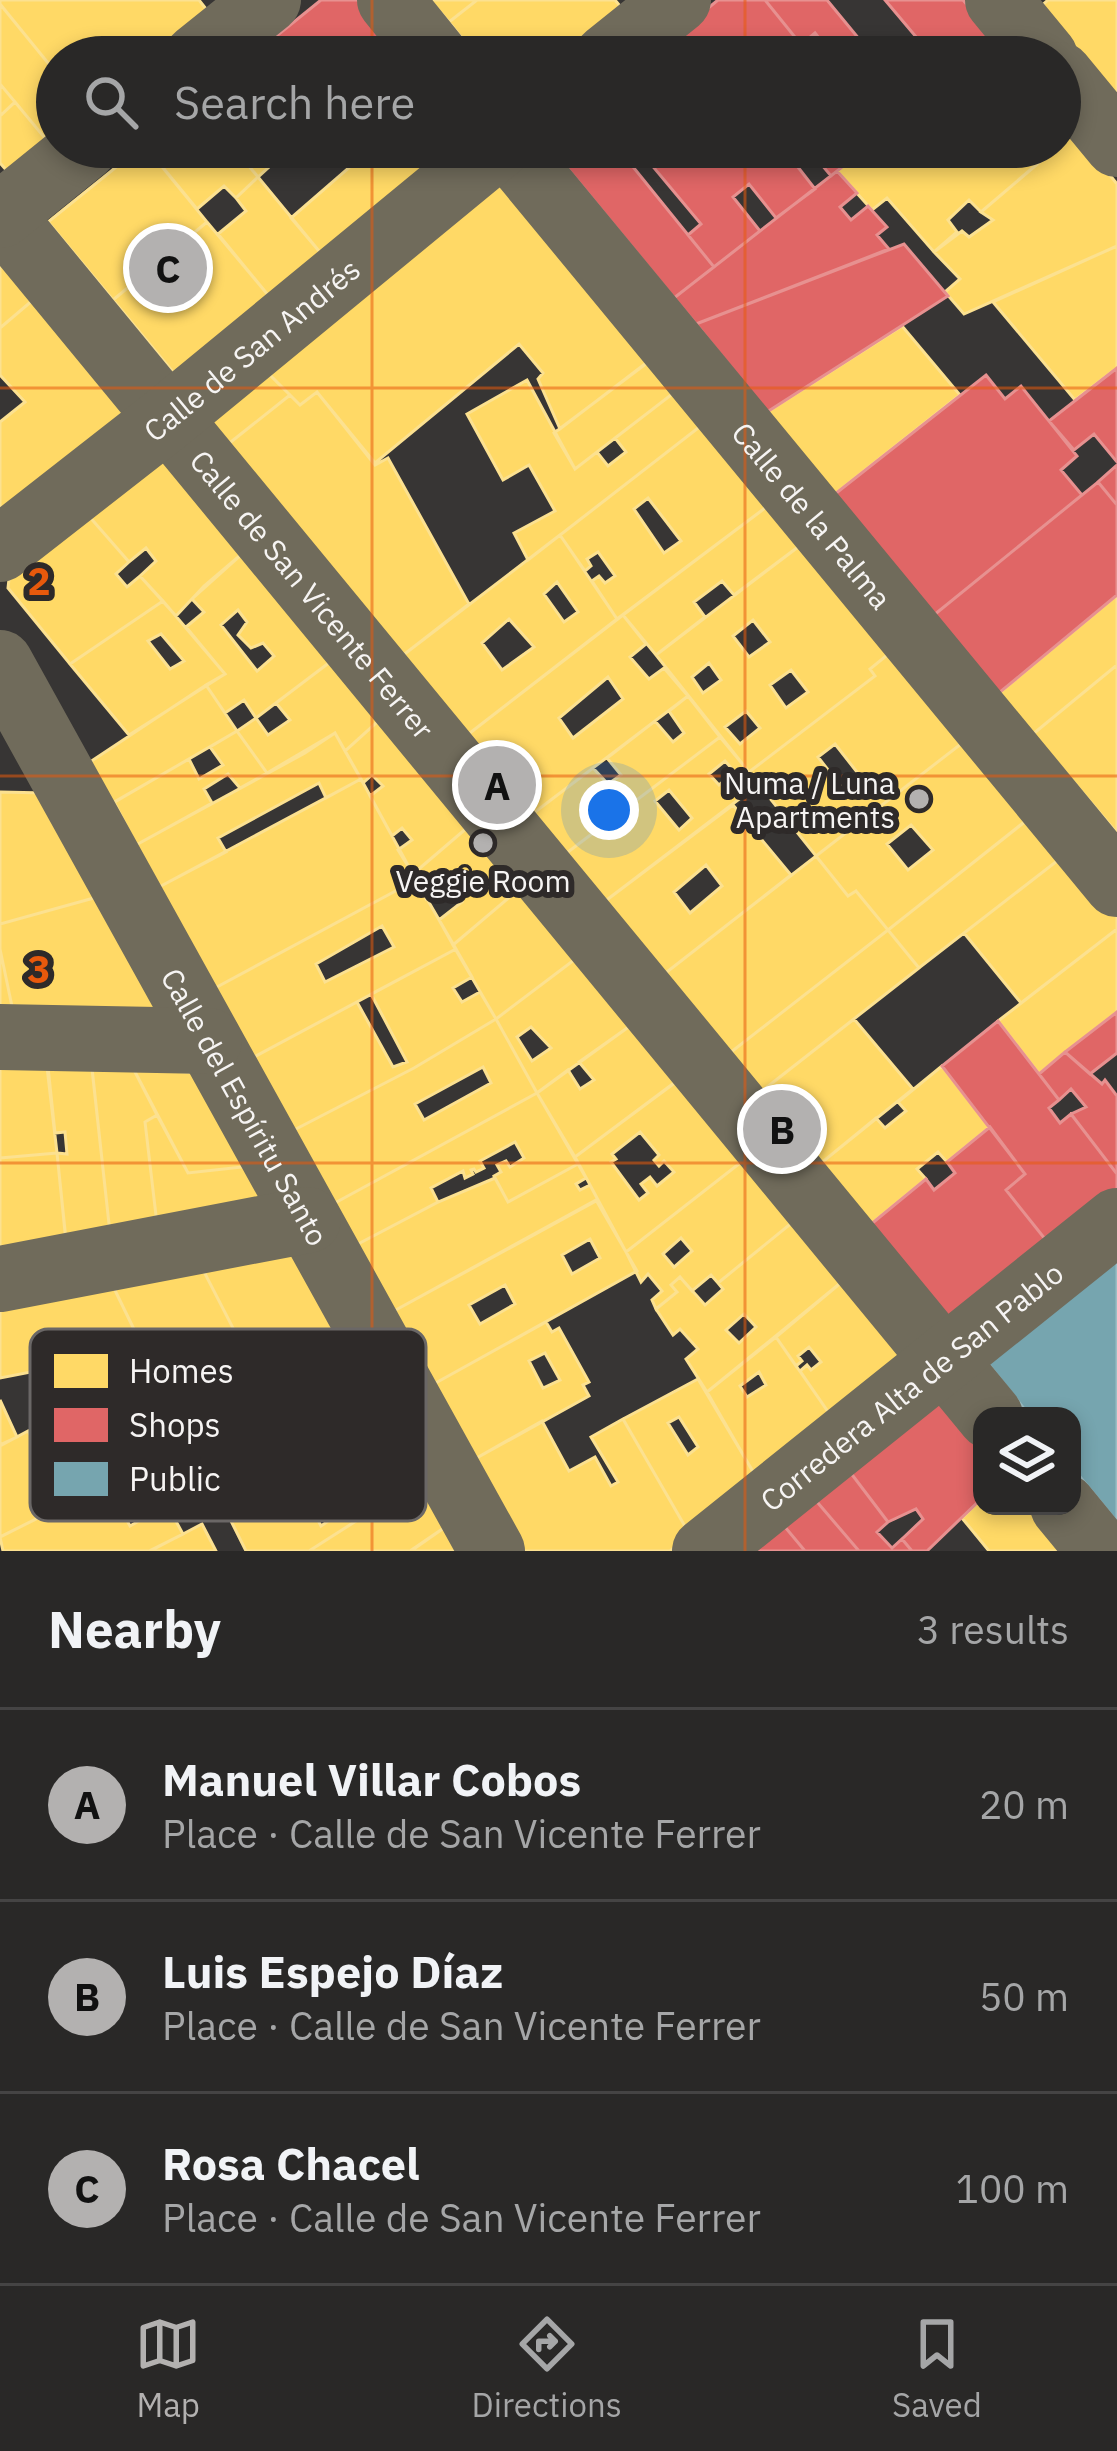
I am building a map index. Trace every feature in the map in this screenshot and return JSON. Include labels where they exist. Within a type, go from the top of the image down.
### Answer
[{"type":"street","points":[[223,36],[268,0]]},
{"type":"street","points":[[390,0],[419,36]]},
{"type":"street","points":[[634,36],[678,0]]},
{"type":"street","points":[[998,0],[1028,36]]},
{"type":"street","points":[[1081,100],[1117,144]]},
{"type":"street","points":[[0,214],[59,168]]},
{"type":"street","name":"Calle de San Andrés","points":[[0,549],[471,168]]},
{"type":"street","name":"Calle de la Palma","points":[[526,168],[1117,884]]},
{"type":"street","name":"Calle de San Vicente Ferrer","points":[[0,214],[983,1407]]},
{"type":"street","name":"Calle del Espíritu Santo","points":[[0,663],[25,758],[209,1041],[369,1329]]},
{"type":"street","points":[[0,1037],[209,1041]]},
{"type":"street","points":[[0,1279],[308,1220]]},
{"type":"street","name":"Corredera Alta de San Pablo","points":[[705,1551],[1117,1221]]},
{"type":"street","name":"Calle del Espíritu Santo","points":[[426,1432],[492,1551]]},
{"type":"street","points":[[1070,1515],[1100,1551]]},
{"type":"building: Homes","points":[[0,0],[199,0],[214,19],[193,36],[36,36],[36,48]]},
{"type":"building: Homes","points":[[430,0],[477,0],[449,22]]},
{"type":"building: Homes","points":[[477,0],[615,0],[625,12],[596,36],[460,36],[449,22]]},
{"type":"building: Homes","points":[[1048,0],[1117,0],[1117,103],[1081,60],[1081,36],[1061,36],[1038,9]]},
{"type":"building: Homes","points":[[0,4],[36,48],[36,127],[0,84]]},
{"type":"building: Homes","points":[[0,84],[15,102],[0,116]]},
{"type":"building: Homes","points":[[15,102],[36,127],[36,163],[15,180],[0,163],[0,116]]},
{"type":"building: Homes","points":[[1081,139],[1117,184],[1117,246],[964,314],[945,292],[960,279],[934,252],[962,231],[969,237],[993,220],[981,212],[1033,168],[1081,168]]},
{"type":"building: Homes","points":[[115,168],[163,168],[207,222],[113,300],[48,222]]},
{"type":"building: Homes","points":[[163,168],[250,168],[258,177],[236,198],[224,186],[197,209]]},
{"type":"building: Homes","points":[[349,168],[433,168],[324,257],[291,218]]},
{"type":"building: Homes","points":[[1032,168],[981,212],[969,200],[948,220],[957,232],[934,252],[887,198],[872,210],[837,171]]},
{"type":"building: Homes","points":[[502,173],[654,357],[560,429],[538,379],[543,373],[519,344],[375,463],[317,392],[300,405],[265,370]]},
{"type":"building: Homes","points":[[258,177],[324,257],[273,301],[218,234],[246,211],[236,198]]},
{"type":"building: Homes","points":[[207,222],[273,301],[178,378],[113,300]]},
{"type":"building: Homes","points":[[0,245],[40,294],[0,328]]},
{"type":"building: Homes","points":[[1117,246],[1117,368],[1075,400],[993,302]]},
{"type":"building: Homes","points":[[40,294],[138,411],[0,523],[0,422],[25,402],[0,375],[0,328]]},
{"type":"building: Homes","points":[[902,326],[960,395],[835,494],[767,412]]},
{"type":"building: Homes","points":[[659,354],[684,385],[575,469],[554,433]]},
{"type":"building: Homes","points":[[265,370],[290,395],[227,445],[206,418]]},
{"type":"building: Homes","points":[[527,380],[575,469],[597,452],[608,466],[626,452],[615,438],[684,385],[711,418],[528,560],[514,533],[555,511],[529,465],[503,480],[467,414]]},
{"type":"building: Homes","points":[[317,392],[375,465],[388,458],[469,604],[402,656],[227,445],[290,395],[300,405]]},
{"type":"building: Homes","points":[[711,418],[777,499],[617,619],[592,581],[599,576],[605,583],[615,576],[598,552],[587,559],[591,566],[585,571],[560,535]],"holes":[[[648,498],[681,541],[664,553],[634,509]]]},
{"type":"building: Homes","points":[[170,452],[250,547],[176,616],[140,576],[156,561],[146,548],[129,562],[88,515]]},
{"type":"building: Homes","points":[[777,499],[810,538],[734,595],[722,581],[694,602],[705,617],[656,655],[623,615]]},
{"type":"building: Homes","points":[[88,515],[129,562],[116,574],[127,587],[140,576],[163,601],[70,664],[8,588],[9,579]]},
{"type":"building: Homes","points":[[560,535],[617,619],[466,736],[402,656]],"holes":[[[557,582],[578,612],[564,622],[544,594]],[[509,619],[534,647],[502,670],[482,643]]]},
{"type":"building: Homes","points":[[810,538],[897,647],[870,669],[875,676],[749,772],[656,655]],"holes":[[[753,620],[770,642],[749,657],[733,636]],[[709,663],[721,680],[703,693],[692,677]],[[791,670],[808,692],[786,708],[770,685]],[[746,711],[760,728],[740,744],[725,727]]]},
{"type":"building: Homes","points":[[250,547],[338,656],[256,718],[244,700],[225,713],[206,685],[225,674],[186,627],[204,612],[192,599]],"holes":[[[238,610],[247,622],[238,635],[251,648],[263,643],[274,656],[257,671],[221,625]]]},
{"type":"building: Homes","points":[[1117,595],[1117,665],[1033,734],[999,693]]},
{"type":"building: Homes","points":[[163,601],[225,674],[129,735],[70,664]],"holes":[[[161,634],[184,661],[170,669],[148,641]]]},
{"type":"building: Homes","points":[[623,615],[646,644],[630,657],[649,679],[664,668],[688,696],[531,815],[466,736]],"holes":[[[608,677],[623,699],[573,738],[559,718]]]},
{"type":"building: Homes","points":[[897,647],[970,737],[816,856],[749,772],[875,676],[870,669]],"holes":[[[835,744],[864,781],[847,794],[818,757]]]},
{"type":"building: Homes","points":[[338,656],[386,714],[345,751],[335,733],[267,773],[237,731],[256,718],[268,735],[290,720],[276,703]]},
{"type":"building: Homes","points":[[1117,665],[1117,833],[1033,734]]},
{"type":"building: Homes","points":[[206,685],[237,731],[108,806],[87,764]]},
{"type":"building: Homes","points":[[688,696],[720,737],[564,855],[531,815],[593,768],[608,784],[621,775],[607,758],[655,721],[673,742],[684,733],[669,711]]},
{"type":"building: Homes","points":[[386,714],[475,821],[413,874],[398,850],[412,840],[402,828],[392,836],[370,796],[383,786],[372,775],[363,783],[345,751]]},
{"type":"building: Homes","points":[[237,731],[267,773],[240,788],[228,774],[204,789],[212,803],[136,845],[114,802],[189,759],[199,779],[223,765],[210,747]]},
{"type":"building: Homes","points":[[335,733],[361,779],[326,798],[319,783],[218,838],[226,852],[159,887],[136,845]]},
{"type":"building: Homes","points":[[720,737],[759,784],[604,902],[564,855]],"holes":[[[725,761],[735,772],[719,785],[709,774]],[[669,790],[692,818],[679,830],[655,801]]]},
{"type":"building: Homes","points":[[970,737],[1036,813],[888,930],[856,891],[848,896],[816,856]],"holes":[[[911,825],[933,850],[908,870],[887,844]]]},
{"type":"building: Homes","points":[[361,779],[416,880],[215,988],[159,887]]},
{"type":"building: Homes","points":[[0,792],[45,793],[101,896],[0,924]]},
{"type":"building: Homes","points":[[733,805],[791,875],[663,975],[604,902]],"holes":[[[706,865],[722,886],[690,913],[674,892]]]},
{"type":"building: Homes","points":[[1033,815],[1066,854],[919,968],[888,930]]},
{"type":"building: Homes","points":[[475,821],[525,884],[453,945],[439,920],[462,902],[446,883],[426,899],[413,874]]},
{"type":"building: Homes","points":[[1066,854],[1117,916],[1117,929],[1021,1003],[964,933]]},
{"type":"building: Homes","points":[[816,856],[848,896],[856,891],[888,930],[726,1056],[663,975]]},
{"type":"building: Homes","points":[[416,880],[456,949],[252,1058],[215,988]],"holes":[[[382,926],[394,947],[325,982],[316,964]]]},
{"type":"building: Homes","points":[[525,884],[582,954],[496,1019],[453,945]]},
{"type":"building: Homes","points":[[101,896],[168,1017],[14,1016],[0,949],[0,924]]},
{"type":"building: Homes","points":[[1117,929],[1117,1012],[1039,1074],[998,1021]]},
{"type":"building: Homes","points":[[888,930],[919,968],[758,1094],[726,1056]]},
{"type":"building: Homes","points":[[0,949],[14,1016],[0,1016]]},
{"type":"building: Homes","points":[[456,949],[472,977],[453,988],[462,1002],[480,992],[496,1019],[292,1131],[252,1058],[357,1002],[393,1067],[407,1062],[371,994]]},
{"type":"building: Homes","points":[[582,954],[637,1021],[537,1093],[496,1019]],"holes":[[[531,1027],[551,1048],[532,1061],[517,1037]]]},
{"type":"building: Homes","points":[[496,1019],[537,1093],[333,1204],[292,1131]],"holes":[[[483,1067],[491,1083],[424,1120],[415,1104]]]},
{"type":"building: Homes","points":[[854,1019],[913,1089],[820,1164],[761,1092]]},
{"type":"building: Homes","points":[[637,1021],[686,1074],[575,1157],[537,1093],[568,1070],[580,1089],[594,1080],[579,1062]]},
{"type":"building: Homes","points":[[0,1066],[47,1067],[57,1153],[0,1158]]},
{"type":"building: Homes","points":[[942,1066],[990,1127],[947,1162],[938,1152],[917,1169],[926,1179],[870,1225],[820,1164],[876,1118],[885,1128],[906,1111],[898,1102]]},
{"type":"building: Homes","points":[[48,1067],[92,1068],[110,1233],[66,1240],[57,1153],[67,1154],[65,1132],[55,1133]]},
{"type":"building: Homes","points":[[133,1068],[157,1115],[145,1122],[157,1224],[110,1233],[92,1069]]},
{"type":"building: Homes","points":[[133,1068],[198,1073],[251,1166],[188,1173]]},
{"type":"building: Homes","points":[[684,1076],[749,1156],[626,1252],[575,1157]],"holes":[[[640,1132],[659,1155],[654,1160],[659,1166],[664,1161],[674,1172],[657,1186],[650,1177],[641,1184],[648,1193],[639,1200],[611,1162],[616,1159],[612,1154]]]},
{"type":"building: Homes","points":[[537,1093],[578,1164],[508,1202],[494,1176],[501,1172],[497,1165],[506,1161],[510,1167],[524,1158],[515,1142],[480,1161],[484,1168],[471,1170],[473,1174],[465,1178],[463,1171],[431,1188],[438,1202],[356,1245],[333,1204]]},
{"type":"building: Homes","points":[[157,1115],[188,1173],[251,1166],[272,1205],[157,1224],[145,1122]]},
{"type":"building: Homes","points":[[57,1153],[66,1242],[0,1255],[0,1158]]},
{"type":"building: Homes","points":[[749,1156],[799,1217],[718,1283],[711,1275],[692,1291],[680,1277],[671,1285],[677,1292],[656,1309],[652,1300],[662,1291],[648,1274],[641,1282],[626,1252]],"holes":[[[681,1238],[692,1251],[674,1267],[663,1254]]]},
{"type":"building: Homes","points":[[578,1164],[586,1178],[576,1184],[580,1190],[590,1185],[598,1200],[392,1312],[356,1245],[495,1178],[508,1202]]},
{"type":"building: Homes","points":[[596,1200],[637,1271],[432,1385],[426,1374],[426,1329],[401,1329],[392,1312]],"holes":[[[590,1239],[600,1258],[572,1274],[562,1255]],[[505,1285],[515,1304],[480,1324],[469,1305]]]},
{"type":"building: Homes","points":[[799,1217],[849,1276],[707,1392],[686,1359],[698,1349],[680,1329],[673,1335],[656,1309],[677,1292],[671,1285],[680,1277],[705,1305],[723,1289],[718,1283]],"holes":[[[744,1314],[756,1327],[739,1343],[726,1330]]]},
{"type":"building: Homes","points":[[294,1243],[342,1329],[233,1329],[199,1262]]},
{"type":"building: Homes","points":[[199,1262],[233,1329],[134,1329],[110,1280]]},
{"type":"building: Homes","points":[[849,1276],[910,1355],[831,1416],[800,1371],[821,1362],[809,1347],[798,1356],[802,1361],[796,1366],[776,1337]]},
{"type":"building: Homes","points":[[110,1280],[134,1329],[30,1329],[30,1372],[0,1378],[0,1302]]},
{"type":"building: Homes","points":[[546,1322],[552,1332],[559,1328],[589,1382],[583,1385],[589,1396],[473,1460],[432,1385]],"holes":[[[545,1353],[560,1380],[543,1388],[529,1361]]]},
{"type":"building: Homes","points":[[776,1337],[831,1416],[756,1477],[707,1392]],"holes":[[[759,1372],[766,1385],[747,1397],[740,1386]]]},
{"type":"building: Homes","points":[[698,1379],[758,1480],[690,1535],[623,1419]],"holes":[[[679,1417],[698,1447],[688,1455],[668,1423]]]},
{"type":"building: Homes","points":[[0,1400],[17,1437],[0,1445]]},
{"type":"building: Homes","points":[[623,1419],[690,1535],[670,1551],[523,1551],[473,1460],[542,1421],[569,1471],[595,1457],[611,1486],[618,1482],[591,1437]]},
{"type":"building: Homes","points":[[28,1431],[32,1521],[0,1537],[0,1446]]},
{"type":"building: Homes","points":[[426,1479],[451,1523],[410,1551],[309,1551],[356,1521],[426,1521]]},
{"type":"building: Homes","points":[[973,1507],[973,1515],[1043,1515],[1073,1551],[989,1551],[962,1518]]},
{"type":"building: Homes","points":[[32,1521],[127,1521],[130,1526],[139,1521],[176,1521],[183,1534],[149,1551],[3,1551],[0,1537]]},
{"type":"building: Homes","points":[[231,1521],[318,1521],[321,1526],[328,1521],[356,1521],[309,1551],[246,1551]]},
{"type":"building: Homes","points":[[451,1523],[466,1551],[411,1551]]},
{"type":"building: Homes","points":[[202,1524],[216,1551],[150,1551],[183,1534]]},
{"type":"building: Shops","points":[[321,0],[369,0],[387,36],[276,36]]},
{"type":"building: Shops","points":[[718,0],[765,0],[794,36],[674,36]]},
{"type":"building: Shops","points":[[765,0],[827,0],[857,36],[815,33],[794,36]]},
{"type":"building: Shops","points":[[885,0],[963,0],[993,36],[915,36]]},
{"type":"building: Shops","points":[[567,168],[634,168],[714,267],[674,298]]},
{"type":"building: Shops","points":[[654,168],[799,168],[815,189],[776,218],[749,184],[733,197],[760,231],[714,267],[688,235],[701,224]]},
{"type":"building: Shops","points":[[837,171],[857,193],[840,207],[851,220],[868,206],[887,227],[877,235],[889,249],[696,324],[674,298]]},
{"type":"building: Shops","points":[[904,244],[948,296],[767,412],[696,324]]},
{"type":"building: Shops","points":[[1117,368],[1117,462],[1094,434],[1074,450],[1049,421]]},
{"type":"building: Shops","points":[[986,375],[1005,399],[1021,386],[1077,456],[1061,470],[1082,495],[934,615],[835,494]]},
{"type":"building: Shops","points":[[1117,465],[1117,505],[1098,482]]},
{"type":"building: Shops","points":[[1098,482],[1117,505],[1117,595],[999,693],[934,615]]},
{"type":"building: Shops","points":[[1117,1012],[1117,1053],[1090,1074],[1065,1052]]},
{"type":"building: Shops","points":[[998,1021],[1059,1100],[1049,1108],[1060,1123],[1071,1114],[1117,1174],[1117,1190],[1049,1244],[1006,1190],[1025,1174],[942,1066]]},
{"type":"building: Shops","points":[[1065,1052],[1102,1084],[1105,1080],[1117,1096],[1117,1174],[1071,1114],[1086,1107],[1071,1089],[1059,1100],[1039,1074]]},
{"type":"building: Shops","points":[[990,1127],[1025,1174],[1006,1190],[1049,1244],[950,1322],[870,1225],[926,1179],[934,1190],[955,1173],[947,1162]]},
{"type":"building: Shops","points":[[944,1393],[973,1429],[973,1507],[927,1551],[912,1551],[902,1539],[923,1519],[916,1509],[888,1522],[847,1468]]},
{"type":"building: Shops","points":[[847,1468],[888,1522],[877,1532],[892,1548],[902,1539],[912,1551],[859,1551],[812,1496]]},
{"type":"building: Shops","points":[[812,1496],[859,1551],[805,1551],[780,1521]]},
{"type":"building: Shops","points":[[780,1521],[805,1551],[741,1551]]},
{"type":"building: Public","points":[[1117,1255],[1117,1522],[1081,1478],[1081,1407],[1023,1407],[985,1360]]},
{"type":"place","name":"Rosa Chacel","points":[[168,268]]},
{"type":"place","name":"Manuel Villar Cobos","points":[[497,785]]},
{"type":"place","name":"Numa / Luna Apartments","points":[[919,799]]},
{"type":"place","name":"Veggie Room","points":[[483,843]]},
{"type":"place","name":"Luis Espejo Díaz","points":[[782,1129]]}]
